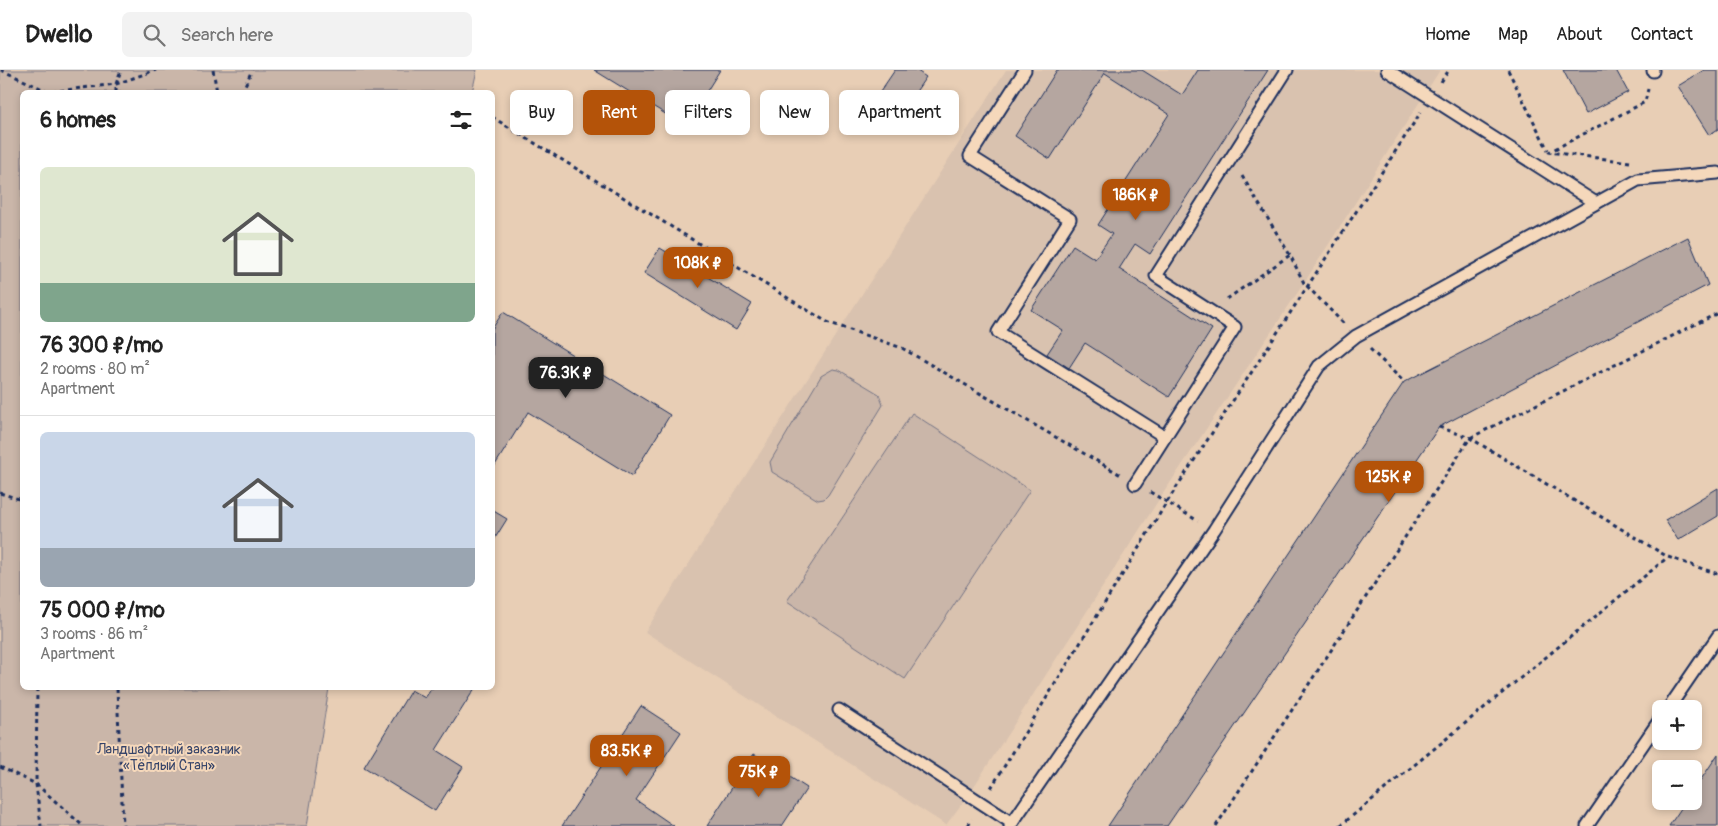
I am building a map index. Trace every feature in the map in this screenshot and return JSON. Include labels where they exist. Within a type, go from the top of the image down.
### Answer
[{"type":"lane","points":[[1025,70],[970,156],[1070,219],[998,332],[1165,437]]},
{"type":"lane","points":[[1135,484],[1235,327],[1156,276],[1287,70]]},
{"type":"lane","points":[[1387,70],[1596,203]]},
{"type":"lane","points":[[839,710],[982,802],[1011,824],[1214,530],[1319,366],[1356,336],[1638,180],[1718,172]]},
{"type":"lane","points":[[1674,700],[1718,636]]},
{"type":"lane","points":[[1587,826],[1652,731]]},
{"type":"path","points":[[1,70],[45,90]]},
{"type":"path","points":[[116,90],[121,70]]},
{"type":"path","points":[[66,90],[116,84],[156,70]]},
{"type":"path","points":[[214,70],[217,90]]},
{"type":"path","points":[[243,90],[252,70]]},
{"type":"path","points":[[968,826],[1168,502],[1449,70]]},
{"type":"path","points":[[1508,70],[1564,183]]},
{"type":"path","points":[[1549,152],[1645,102],[1653,70]]},
{"type":"path","points":[[495,119],[827,322],[902,348],[1214,530]]},
{"type":"path","points":[[1549,152],[1634,162]]},
{"type":"path","points":[[1231,158],[1308,287],[1404,382]]},
{"type":"path","points":[[1211,311],[1290,255]]},
{"type":"path","points":[[1216,826],[1470,438],[1718,313]]},
{"type":"path","points":[[1439,427],[1470,438],[1668,557],[1718,574]]},
{"type":"path","points":[[0,493],[20,500]]},
{"type":"path","points":[[1340,826],[1668,557]]},
{"type":"path","points":[[37,690],[36,784],[41,826]]},
{"type":"path","points":[[117,690],[123,826]]},
{"type":"path","points":[[0,767],[36,784],[83,826]]},
{"type":"shaded area","points":[[1006,70],[1440,70],[1304,283],[1160,498],[969,794],[946,825],[645,632]]},
{"type":"green space","name":"Ландшафтный заказник «Тёплый Стан»","points":[[0,70],[477,70],[472,90],[20,90],[20,690],[329,690],[307,826],[0,826]]},
{"type":"green space","points":[[833,369],[839,370],[879,394],[883,405],[828,495],[824,499],[818,500],[772,472],[770,462],[821,376]]},
{"type":"green space","points":[[912,413],[1030,490],[905,679],[787,601]]},
{"type":"building","points":[[594,70],[720,70],[708,90],[665,90],[665,114],[655,108],[655,90],[626,90]]},
{"type":"building","points":[[895,70],[916,70],[926,77],[917,90],[881,90]]},
{"type":"building","points":[[1057,70],[1142,70],[1182,95],[1198,70],[1268,70],[1150,254],[1135,244],[1119,269],[1212,329],[1169,397],[1085,343],[1069,368],[1047,354],[1063,330],[1031,310],[1073,245],[1095,259],[1112,234],[1098,225],[1169,114],[1105,73],[1050,159],[1015,136]]},
{"type":"building","points":[[1563,70],[1616,70],[1628,92],[1586,114]]},
{"type":"building","points":[[1704,70],[1718,70],[1718,129],[1709,135],[1678,86]]},
{"type":"building","points":[[1688,237],[1708,285],[1439,427],[1167,826],[1108,826],[1404,382]]},
{"type":"building","points":[[660,248],[752,304],[736,330],[644,273]]},
{"type":"building","points":[[503,312],[670,415],[632,476],[528,412],[495,465],[495,324]]},
{"type":"building","points":[[1718,488],[1718,516],[1678,540],[1665,520]]},
{"type":"building","points":[[495,512],[507,519],[495,538]]},
{"type":"building","points":[[411,690],[425,698],[431,690],[474,690],[436,750],[463,767],[435,811],[364,767]]},
{"type":"building","points":[[641,706],[681,732],[636,800],[674,826],[562,826]]},
{"type":"building","points":[[754,754],[807,788],[782,826],[707,826]]},
{"type":"building","points":[[1718,754],[1718,826],[1669,826],[1680,810],[1702,810],[1702,778]]}]
